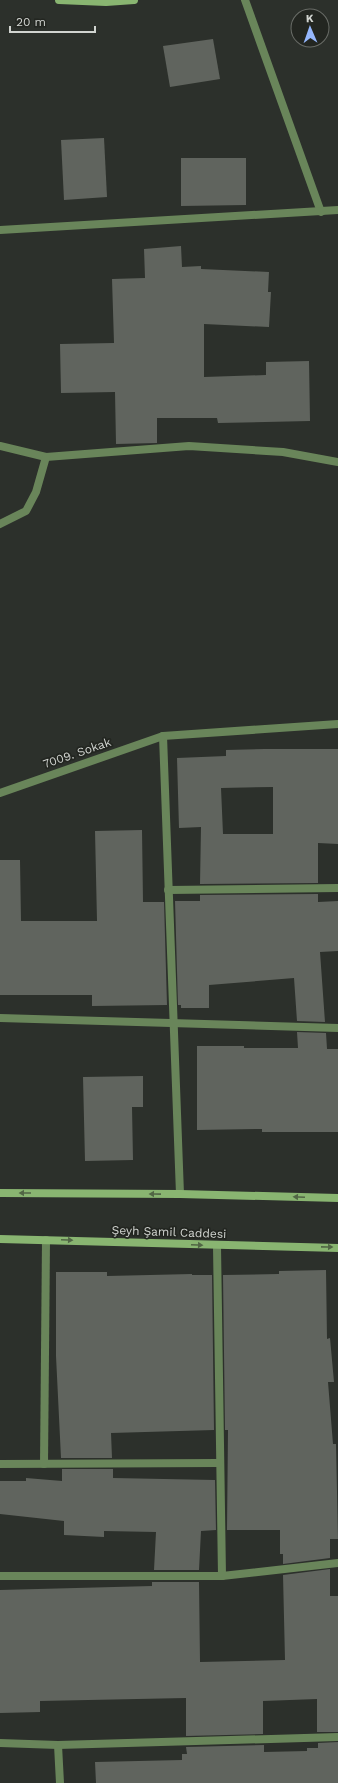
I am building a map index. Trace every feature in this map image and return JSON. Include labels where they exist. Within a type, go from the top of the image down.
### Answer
[{"type":"main road","points":[[59,0],[106,2],[134,0]]},
{"type":"main road","points":[[0,1193],[180,1194],[338,1198]]},
{"type":"main road","name":"Şeyh Şamil Caddesi","points":[[0,1239],[217,1246],[338,1248]]},
{"type":"street","points":[[245,0],[321,212]]},
{"type":"street","points":[[0,230],[338,210]]},
{"type":"street","points":[[0,446],[46,457],[189,446],[283,452],[338,462]]},
{"type":"street","points":[[0,524],[26,511],[36,492],[46,457]]},
{"type":"street","name":"7009. Sokak","points":[[0,793],[163,736],[338,724]]},
{"type":"street","points":[[163,736],[180,1194]]},
{"type":"street","points":[[168,890],[338,888]]},
{"type":"street","points":[[0,1018],[338,1028]]},
{"type":"street","points":[[44,1464],[46,1240]]},
{"type":"street","points":[[217,1246],[219,1463],[222,1576]]},
{"type":"street","points":[[0,1464],[219,1463]]},
{"type":"street","points":[[0,1576],[222,1576],[338,1563]]},
{"type":"street","points":[[0,1743],[58,1745],[338,1737]]},
{"type":"street","points":[[58,1745],[60,1783]]},
{"type":"building","points":[[213,39],[220,79],[170,87],[163,46]]},
{"type":"building","points":[[104,138],[107,197],[64,200],[61,140]]},
{"type":"building","points":[[181,158],[246,158],[246,205],[181,206]]},
{"type":"building","points":[[181,246],[182,267],[201,266],[201,269],[269,272],[268,292],[271,292],[269,327],[204,324],[204,377],[266,375],[266,362],[309,361],[310,421],[218,423],[217,418],[157,418],[157,443],[116,444],[115,392],[61,393],[60,344],[114,343],[112,279],[145,278],[144,249]]},
{"type":"building","points":[[338,749],[338,844],[318,843],[318,883],[200,884],[201,827],[179,828],[177,758],[226,756],[226,750]],"holes":[[[273,787],[273,834],[223,834],[221,788]]]},
{"type":"building","points":[[142,830],[143,902],[164,902],[167,1005],[92,1006],[92,995],[0,995],[0,860],[20,860],[21,921],[97,921],[95,831]]},
{"type":"building","points":[[318,894],[318,902],[338,901],[338,951],[320,952],[325,1022],[297,1021],[294,978],[209,985],[209,1008],[181,1008],[181,1005],[178,1005],[175,901],[200,901],[200,895]]},
{"type":"building","points":[[297,1032],[326,1033],[327,1049],[338,1049],[338,1132],[262,1132],[262,1129],[197,1130],[197,1046],[298,1048]]},
{"type":"building","points":[[143,1076],[143,1107],[132,1107],[133,1160],[85,1161],[83,1077]]},
{"type":"building","points":[[326,1270],[327,1339],[330,1338],[334,1382],[328,1382],[333,1444],[336,1444],[338,1539],[330,1539],[330,1558],[283,1564],[283,1554],[280,1554],[280,1530],[227,1530],[228,1430],[225,1430],[223,1275],[279,1274],[279,1271]]},
{"type":"building","points":[[56,1272],[107,1272],[107,1276],[212,1275],[214,1430],[111,1433],[112,1458],[61,1458],[56,1356]]},
{"type":"building","points":[[62,1469],[113,1469],[113,1478],[215,1480],[216,1530],[201,1531],[199,1570],[154,1570],[156,1532],[104,1531],[104,1537],[64,1535],[64,1521],[0,1514],[0,1481],[26,1481],[26,1478],[62,1481]]},
{"type":"building","points":[[330,1569],[330,1596],[338,1596],[338,1732],[317,1732],[317,1699],[263,1701],[263,1734],[186,1736],[186,1698],[40,1701],[40,1712],[0,1713],[0,1590],[152,1586],[152,1582],[199,1582],[200,1662],[285,1660],[283,1575]]},
{"type":"building","points":[[338,1742],[338,1783],[96,1783],[95,1762],[182,1760],[182,1754],[187,1754],[186,1747],[264,1745],[264,1752],[307,1751],[307,1748],[318,1748],[318,1743]]}]
